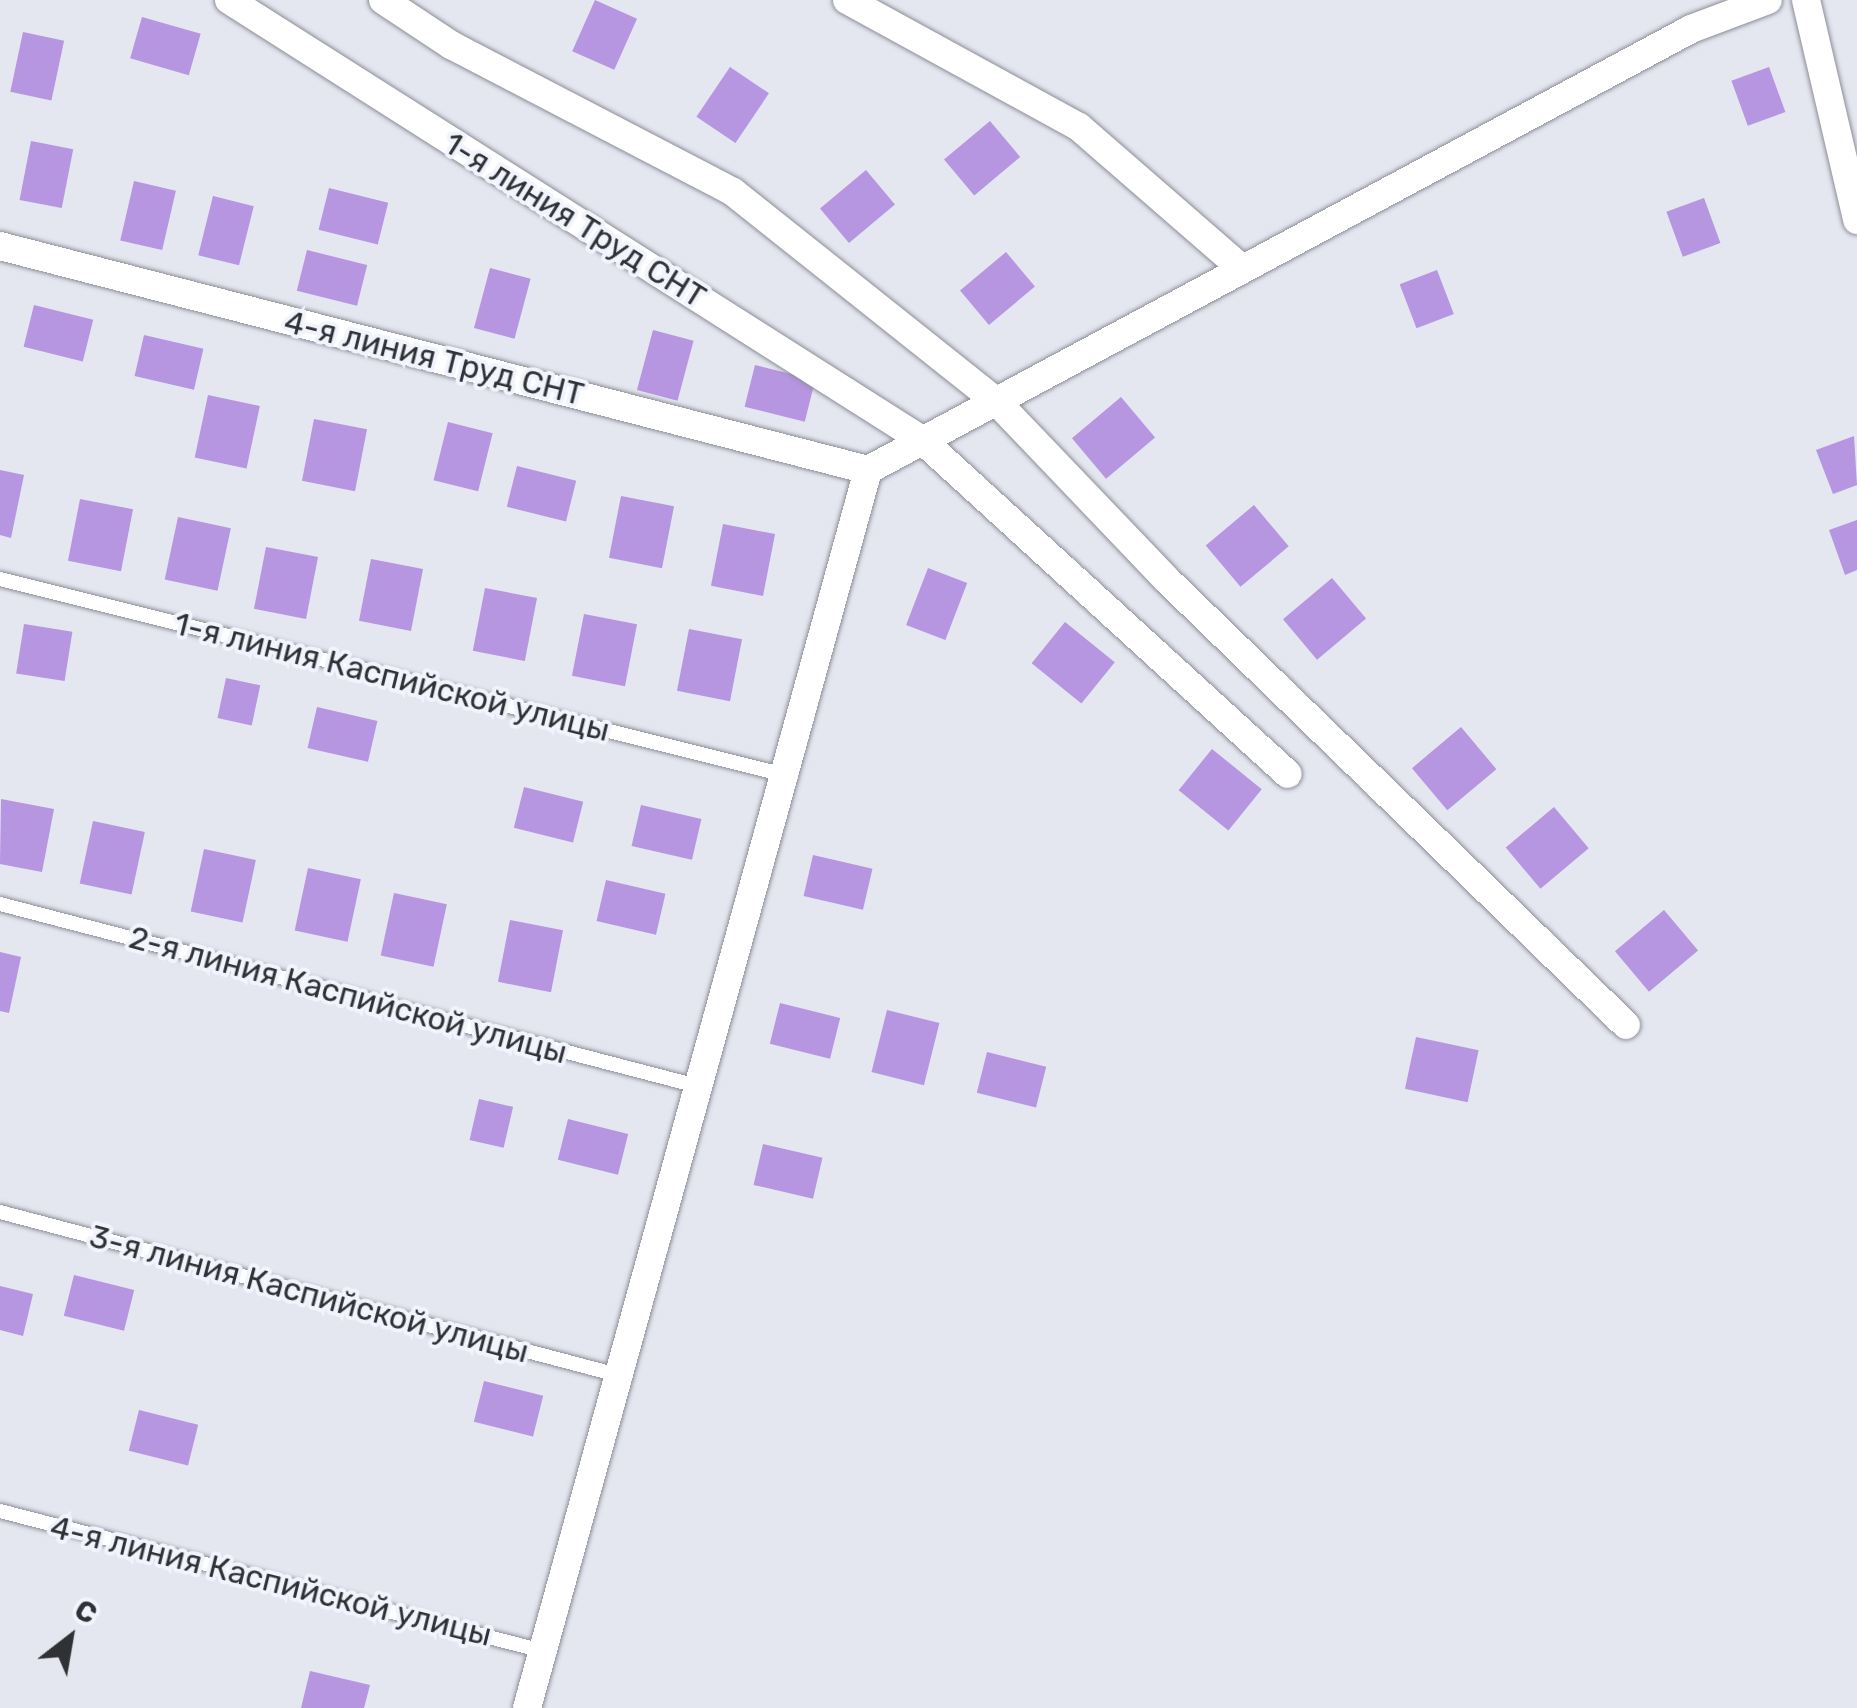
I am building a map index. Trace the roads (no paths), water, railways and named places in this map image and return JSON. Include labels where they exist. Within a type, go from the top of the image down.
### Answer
[{"type":"street","name":"1-я линия Труд СНТ","points":[[229,0],[922,440],[1288,774]]},
{"type":"street","points":[[383,0],[452,45],[733,192],[996,401],[1165,578],[1626,1025]]},
{"type":"street","points":[[846,0],[1079,127],[1241,268]]},
{"type":"street","points":[[527,1708],[868,470],[1691,29],[1768,0]]},
{"type":"street","points":[[1806,0],[1857,220]]},
{"type":"street","name":"4-я линия Труд СНТ","points":[[0,246],[868,470]]},
{"type":"lane","name":"1-я линия Каспийской улицы","points":[[0,579],[785,775]]},
{"type":"lane","name":"2-я линия Каспийской улицы","points":[[0,904],[697,1086]]},
{"type":"lane","name":"3-я линия Каспийской улицы","points":[[0,1212],[618,1375]]},
{"type":"lane","name":"4-я линия Каспийской улицы","points":[[0,1511],[543,1650]]}]
